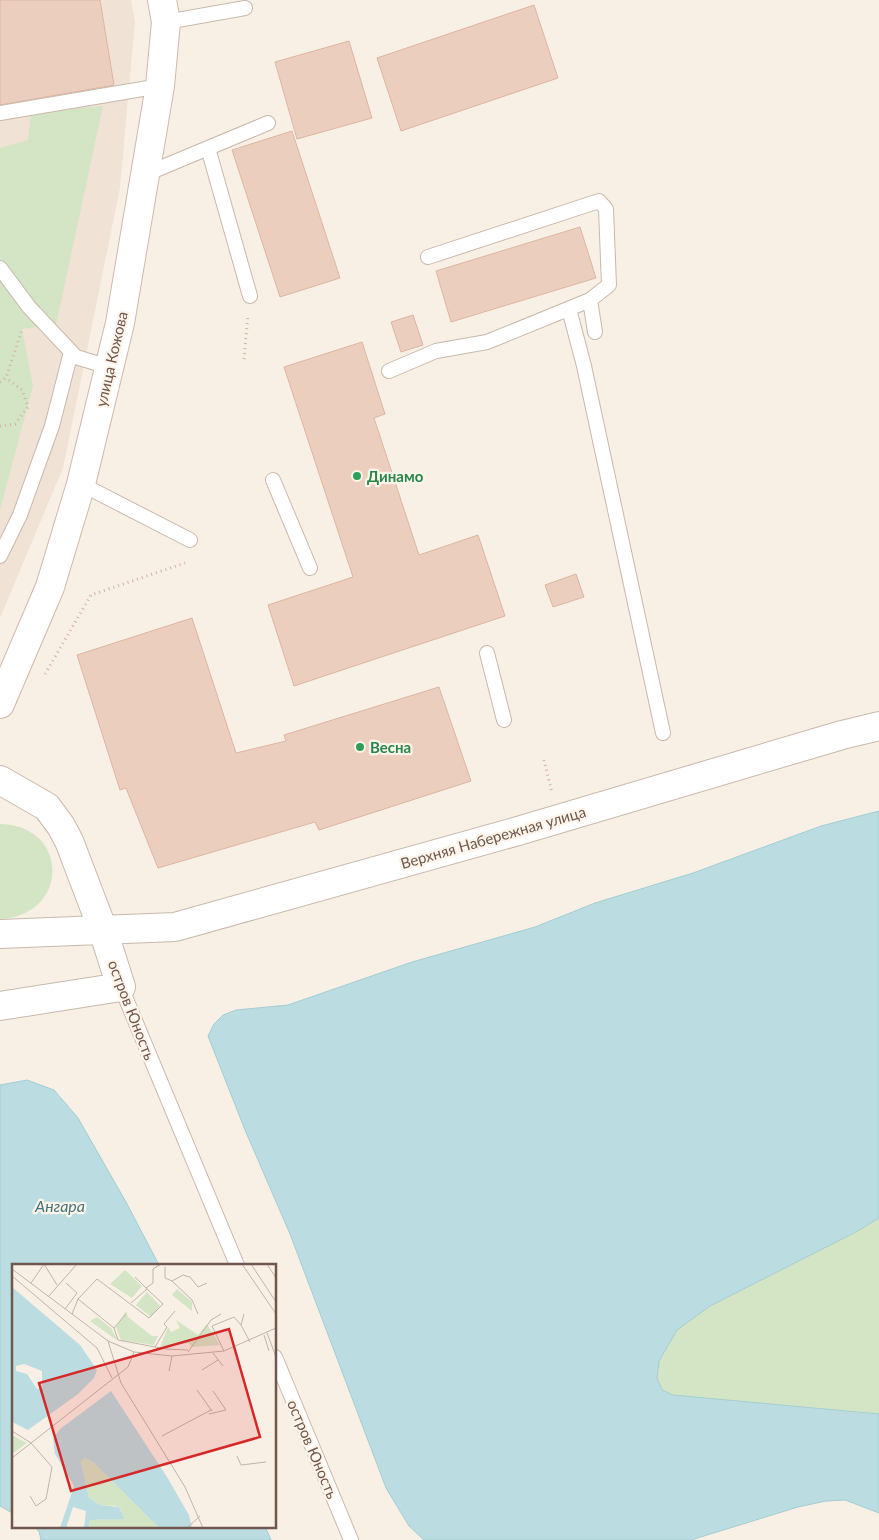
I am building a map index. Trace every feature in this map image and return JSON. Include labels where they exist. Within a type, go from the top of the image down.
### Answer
[{"type":"street","name":"улица Кожова","points":[[0,704],[50,587],[81,484],[120,323],[160,86],[164,11]]},
{"type":"street","name":"Верхняя Набережная улица","points":[[0,934],[175,927],[518,831],[832,738],[879,726]]},
{"type":"street","name":"остров Юность","points":[[0,780],[47,807],[61,826],[69,841],[103,930],[121,987]]},
{"type":"street","points":[[0,1006],[121,987]]},
{"type":"lane","points":[[164,11],[245,8]]},
{"type":"lane","points":[[0,113],[160,86]]},
{"type":"lane","points":[[146,174],[268,123]]},
{"type":"lane","points":[[208,148],[250,296]]},
{"type":"lane","points":[[390,371],[436,351],[486,342],[590,300],[609,285],[606,209],[599,201],[428,257]]},
{"type":"lane","points":[[0,268],[29,307],[76,357],[109,367]]},
{"type":"lane","points":[[590,300],[595,332]]},
{"type":"lane","points":[[569,309],[584,366],[663,733]]},
{"type":"lane","points":[[0,556],[20,515],[52,426],[71,352]]},
{"type":"lane","points":[[273,480],[310,568]]},
{"type":"lane","points":[[81,484],[190,540]]},
{"type":"lane","points":[[487,653],[504,720]]},
{"type":"lane","name":"остров Юность","points":[[121,987],[236,1264]]},
{"type":"lane","name":"остров Юность","points":[[276,1359],[351,1540]]},
{"type":"path","points":[[244,359],[250,296]]},
{"type":"path","points":[[0,382],[6,378],[29,307]]},
{"type":"path","points":[[0,426],[14,424],[28,407],[22,390],[6,378]]},
{"type":"path","points":[[42,679],[91,595],[185,563]]},
{"type":"shaded area","points":[[0,0],[131,0],[135,21],[120,188],[63,468],[0,618]]},
{"type":"green space","points":[[103,106],[56,325],[22,329],[33,386],[0,510],[0,148],[28,140],[31,112]]},
{"type":"green space","points":[[0,824],[23,828],[39,839],[49,854],[52,871],[49,888],[39,903],[23,914],[0,919]]},
{"type":"green space","points":[[879,1218],[879,1414],[673,1395],[662,1390],[657,1379],[659,1361],[677,1330],[710,1306],[856,1232]]},
{"type":"water","points":[[879,811],[879,1218],[856,1232],[710,1306],[677,1330],[659,1361],[657,1378],[662,1390],[673,1395],[879,1414],[879,1513],[845,1500],[826,1501],[798,1507],[691,1540],[424,1540],[409,1526],[386,1488],[290,1234],[245,1130],[208,1036],[214,1024],[223,1015],[236,1010],[288,1005],[412,962],[535,927],[595,903],[693,873],[821,826]]},
{"type":"water","name":"Ангара","points":[[27,1080],[54,1090],[78,1118],[158,1264],[12,1264],[12,1513],[0,1506],[0,1085]]},
{"type":"water","points":[[35,1528],[266,1528],[271,1540],[41,1540],[39,1531]]},
{"type":"building","points":[[0,0],[100,0],[114,85],[0,105]]},
{"type":"building","points":[[534,5],[558,78],[401,131],[377,58]]},
{"type":"building","points":[[349,41],[372,118],[297,139],[275,62]]},
{"type":"building","points":[[292,131],[340,278],[280,297],[232,150]]},
{"type":"building","points":[[580,227],[596,278],[451,322],[436,271]]},
{"type":"building","points":[[413,315],[423,345],[401,352],[391,322]]},
{"type":"building","name":"Динамо","points":[[362,342],[385,414],[374,418],[419,555],[478,535],[505,616],[294,686],[268,605],[353,577],[284,367]]},
{"type":"building","points":[[576,574],[584,597],[553,607],[545,585]]},
{"type":"building","name":"Весна","points":[[192,618],[236,753],[286,741],[284,735],[439,687],[471,781],[319,830],[315,822],[158,868],[126,788],[120,790],[77,655]]},
{"type":"place","name":"Динамо","points":[[357,476]]},
{"type":"place","name":"Весна","points":[[360,747]]}]
